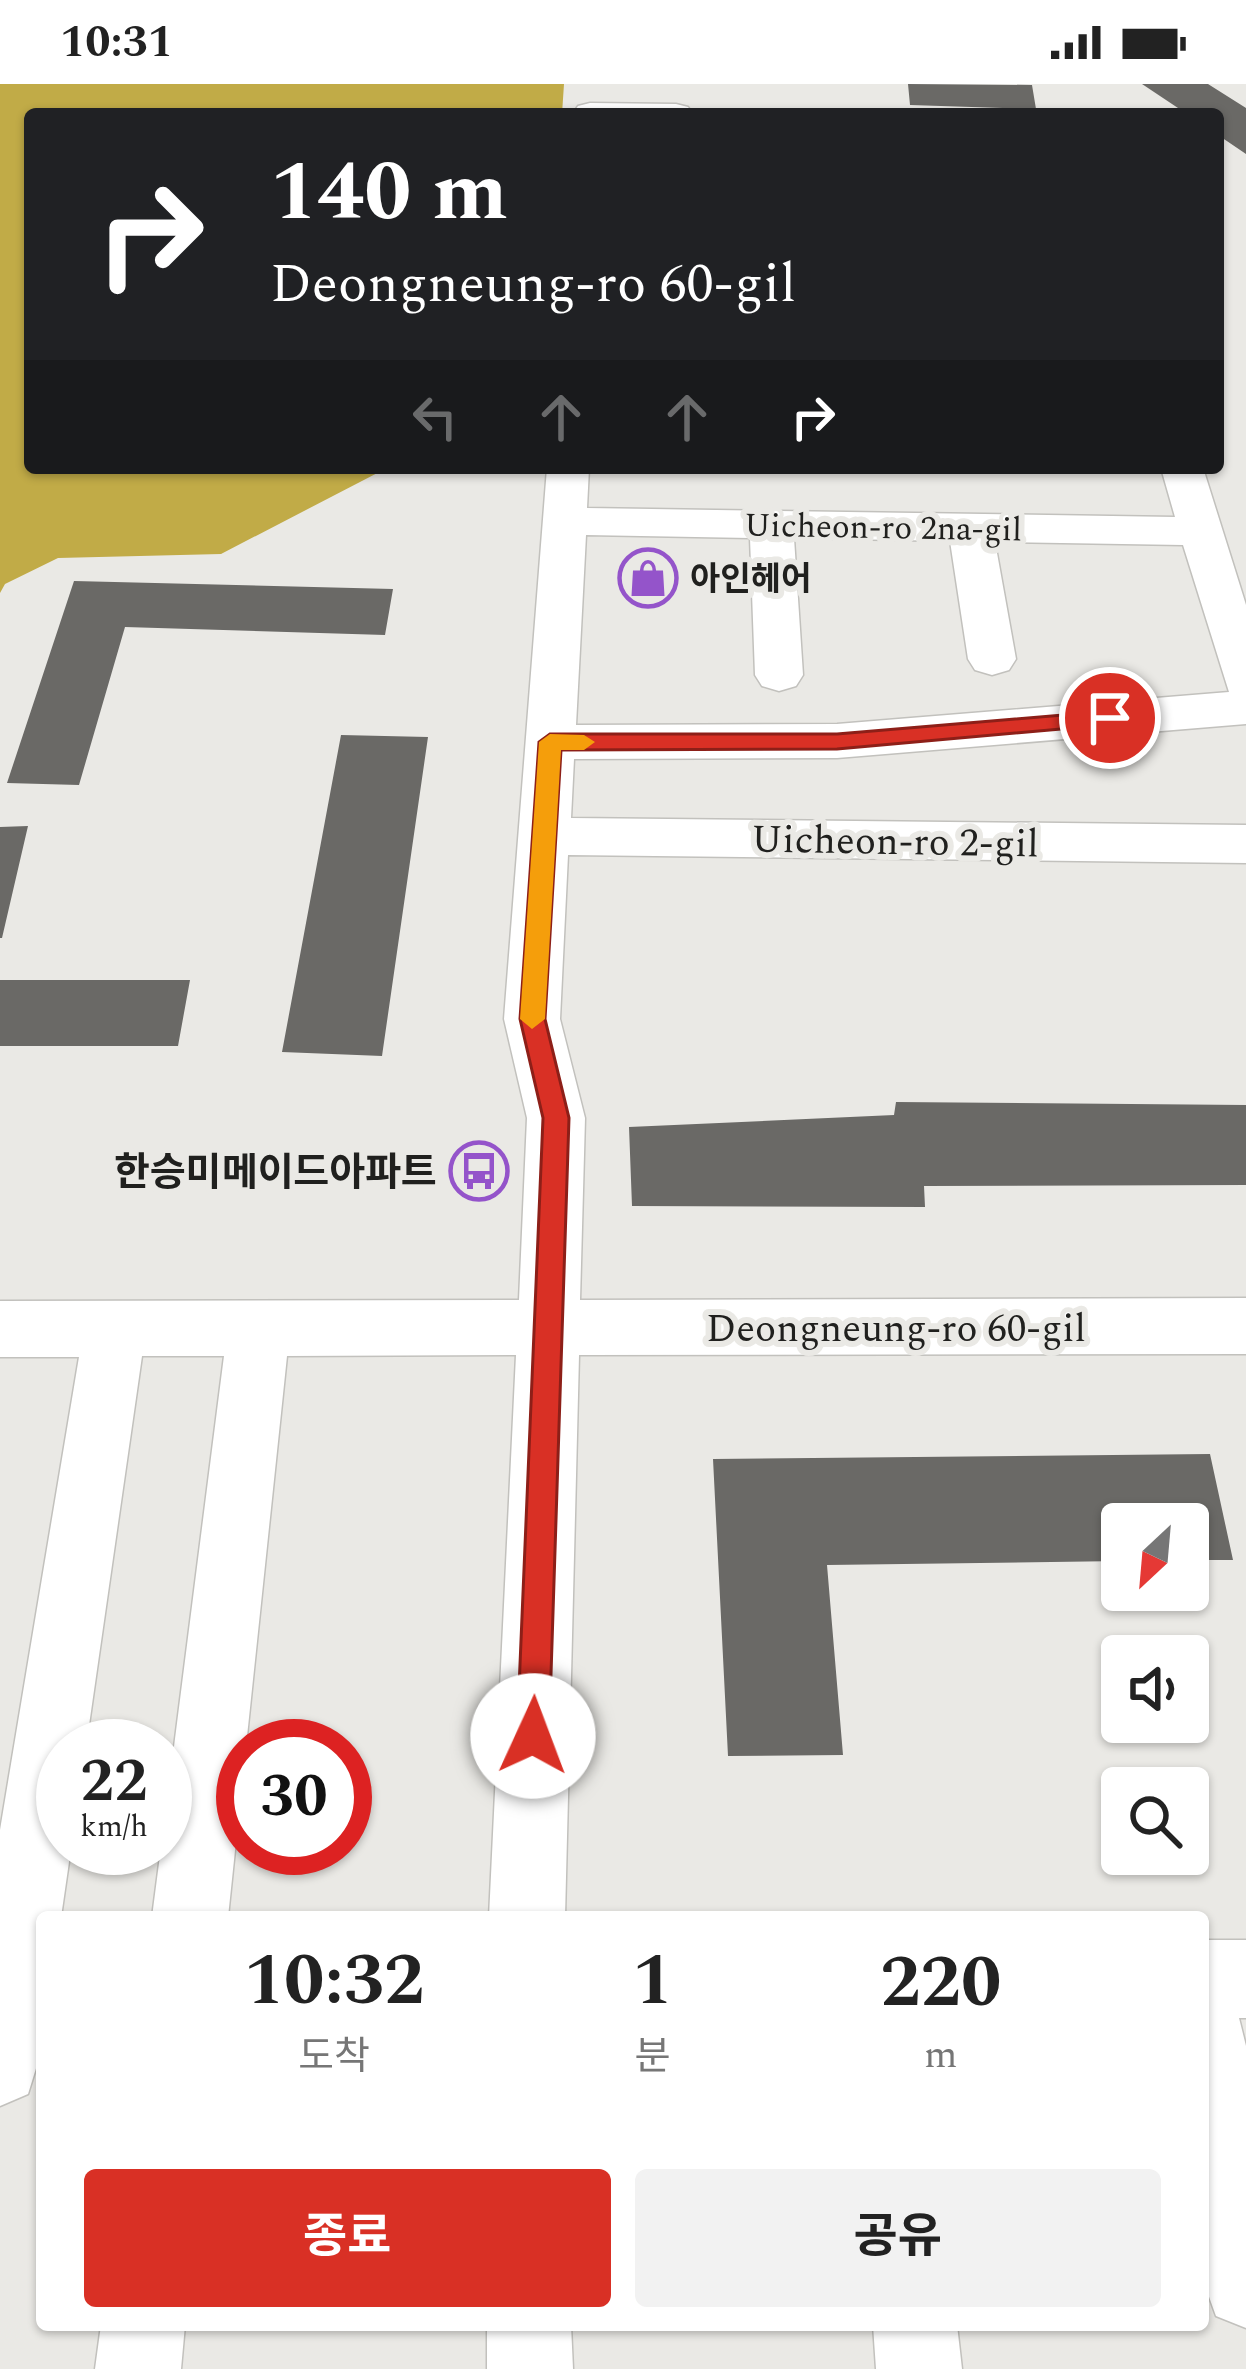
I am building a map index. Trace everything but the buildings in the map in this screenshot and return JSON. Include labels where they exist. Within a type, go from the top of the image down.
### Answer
[{"type":"street","points":[[1184,474],[1246,681]]},
{"type":"street","points":[[527,1911],[556,1118],[532,1019],[566,494]]},
{"type":"street","name":"Uicheon-ro 2na-gil","points":[[566,494],[771,524],[1201,531]]},
{"type":"street","points":[[771,524],[779,675]]},
{"type":"street","points":[[970,527],[992,659]]},
{"type":"street","points":[[550,742],[837,741],[1246,707]]},
{"type":"street","name":"Uicheon-ro 2-gil","points":[[544,836],[1246,844]]},
{"type":"street","name":"Deongneung-ro 60-gil","points":[[0,1329],[1246,1326]]},
{"type":"street","points":[[0,2066],[18,1986],[115,1328]]},
{"type":"street","points":[[191,1911],[260,1328]]},
{"type":"street","points":[[1209,1979],[1246,1979]]},
{"type":"street","points":[[1209,2061],[1246,2286]]},
{"type":"street","points":[[138,2369],[142,2331]]},
{"type":"street","points":[[529,2331],[530,2369]]},
{"type":"street","points":[[916,2331],[919,2369]]},
{"type":"shaded area","points":[[0,84],[564,84],[562,108],[24,108],[24,474],[375,474],[221,554],[58,558],[5,584],[0,593]]},
{"type":"slow traffic","points":[[532,1019],[550,742],[584,742]]},
{"type":"place","name":"아인헤어","points":[[648,578]]},
{"type":"place","name":"한승미메이드아파트","points":[[479,1171]]},
{"type":"route","points":[[533,1736],[556,1118],[532,1019],[550,742],[837,741],[1110,718]]}]
